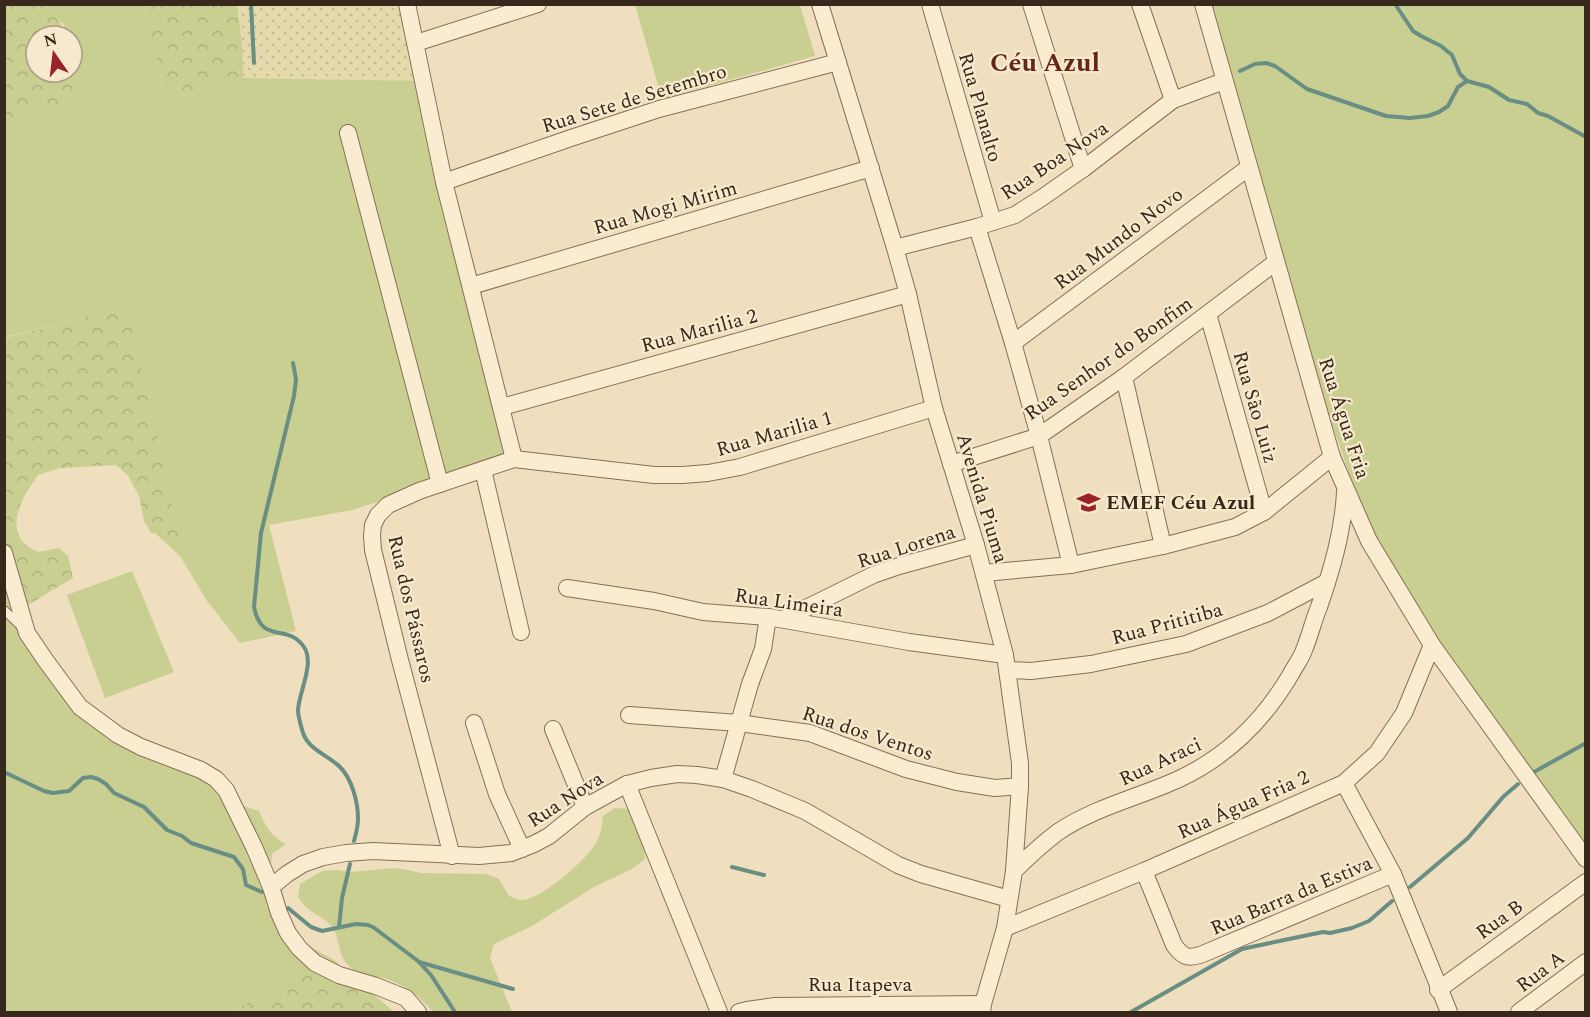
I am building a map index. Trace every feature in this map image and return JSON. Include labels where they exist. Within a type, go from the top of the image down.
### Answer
[{"type":"street","points":[[407,4],[444,182],[514,459]]},
{"type":"street","points":[[416,43],[538,4]]},
{"type":"street","name":"Avenida Piuma","points":[[820,4],[896,248],[934,408],[984,573],[1006,662],[1020,763],[1020,786],[1014,872],[1005,928],[982,1008]]},
{"type":"street","name":"Rua Planalto","points":[[930,4],[1013,343],[1071,565]]},
{"type":"street","points":[[1031,4],[1083,169]]},
{"type":"street","points":[[1140,4],[1173,100]]},
{"type":"street","name":"Rua Água Fria","points":[[1203,4],[1332,458],[1369,541],[1432,645],[1586,859]]},
{"type":"street","name":"Rua Sete de Setembro","points":[[444,182],[659,109],[838,62]]},
{"type":"street","name":"Rua Boa Nova","points":[[896,248],[1015,215],[1083,169],[1173,100],[1224,81]]},
{"type":"street","points":[[348,134],[440,484]]},
{"type":"street","name":"Rua Mogi Mirim","points":[[471,286],[871,168]]},
{"type":"street","name":"Rua Mundo Novo","points":[[1013,343],[1248,168]]},
{"type":"street","name":"Rua Senhor do Bonfim","points":[[951,464],[1039,436],[1124,377],[1276,262]]},
{"type":"street","name":"Rua Marilia 2","points":[[502,407],[908,294]]},
{"type":"street","name":"Rua São Luiz","points":[[1208,314],[1264,512]]},
{"type":"street","points":[[1124,377],[1163,546]]},
{"type":"street","name":"Rua Marilia 1","points":[[514,459],[654,475],[708,473],[740,467],[934,408]]},
{"type":"street","points":[[984,573],[1071,565],[1163,546],[1235,527],[1264,512],[1332,458]]},
{"type":"street","name":"Rua dos Pássaros","points":[[452,856],[373,550],[373,525],[378,515],[403,497],[514,459]]},
{"type":"street","points":[[483,470],[521,632]]},
{"type":"street","name":"Rua Araci","points":[[1014,872],[1035,850],[1060,831],[1093,814],[1205,766],[1230,748],[1262,716],[1304,652],[1339,540],[1344,513],[1345,487]]},
{"type":"street","name":"Rua Lorena","points":[[776,618],[873,575],[976,545]]},
{"type":"street","points":[[4,552],[27,633],[80,706],[99,723],[118,735],[141,747],[201,770],[216,779],[226,790],[254,847],[279,913],[288,933],[299,948],[315,963],[339,975],[406,998],[418,1012]]},
{"type":"street","name":"Rua Prititiba","points":[[1006,662],[1031,671],[1091,664],[1186,644],[1268,614],[1327,582]]},
{"type":"street","name":"Rua Limeira","points":[[567,588],[654,601],[703,612],[776,618],[1006,662]]},
{"type":"street","points":[[723,779],[750,684],[776,618]]},
{"type":"street","name":"Rua Água Fria 2","points":[[1005,928],[1144,871],[1344,783],[1377,753],[1404,713],[1432,645]]},
{"type":"street","name":"Rua dos Ventos","points":[[629,715],[739,723],[810,733],[906,769],[957,782],[995,788],[1020,786]]},
{"type":"street","points":[[474,723],[497,794],[522,849]]},
{"type":"street","points":[[553,729],[585,807]]},
{"type":"street","name":"Rua Nova","points":[[271,887],[303,864],[323,857],[346,853],[373,851],[452,856],[511,853],[549,836],[585,807],[627,784],[651,777],[677,774],[723,779],[805,811],[898,866],[1009,898]]},
{"type":"street","points":[[1344,783],[1393,874],[1438,990],[1449,1012]]},
{"type":"street","points":[[627,784],[719,1012]]},
{"type":"street","name":"Rua Barra da Estiva","points":[[1144,871],[1174,945],[1179,953],[1189,958],[1393,874]]},
{"type":"street","name":"Rua B","points":[[1438,990],[1586,882]]},
{"type":"street","name":"Rua A","points":[[1519,1012],[1586,962]]},
{"type":"street","name":"Rua Itapeva","points":[[739,1012],[775,1006],[982,1008]]},
{"type":"lane","points":[[4,610],[27,633]]},
{"type":"shaded area","points":[[237,5],[412,5],[429,81],[243,78]]},
{"type":"green space","points":[[5,4],[56,5],[61,24],[24,24],[24,84],[76,84],[79,97],[5,120]]},
{"type":"green space","points":[[47,5],[144,5],[166,100],[243,78],[429,81],[471,280],[517,458],[352,510],[269,525],[296,631],[240,643],[207,601],[180,556],[147,389],[111,306],[83,318],[5,337],[5,109],[50,84],[84,84],[84,24],[63,24]]},
{"type":"green space","points":[[144,5],[237,5],[243,78],[166,100]]},
{"type":"green space","points":[[635,5],[800,5],[815,56],[662,99]]},
{"type":"green space","points":[[1205,5],[1585,5],[1585,861],[1487,722],[1367,525],[1330,418],[1260,195]]},
{"type":"green space","points":[[111,306],[128,315],[147,389],[180,543],[180,556],[155,533],[151,533],[144,521],[139,496],[128,476],[116,465],[60,468],[38,475],[19,508],[16,526],[19,535],[24,543],[36,551],[59,548],[68,556],[73,578],[16,612],[4,578],[4,338],[83,318]]},
{"type":"green space","points":[[132,571],[174,672],[105,698],[67,595]]},
{"type":"green space","points":[[4,578],[79,709],[101,733],[148,747],[195,773],[226,800],[259,811],[272,834],[286,844],[272,854],[266,906],[281,918],[298,940],[334,960],[238,1008],[239,1012],[5,1012]]},
{"type":"green space","points":[[615,808],[628,809],[644,846],[645,859],[632,869],[594,887],[532,926],[494,944],[490,958],[512,1012],[433,1012],[408,989],[389,980],[363,974],[353,969],[343,958],[333,928],[307,908],[298,897],[300,884],[322,871],[351,872],[394,868],[421,873],[486,874],[499,879],[509,896],[520,900],[530,898],[563,878],[583,859],[598,840],[603,816]]},
{"type":"green space","points":[[334,960],[394,1012],[239,1012],[238,1008]]},
{"type":"waterway","points":[[251,4],[254,63]]},
{"type":"waterway","points":[[1395,4],[1413,31],[1441,46],[1452,55],[1460,74],[1467,81],[1489,87],[1509,100],[1527,104],[1538,113],[1586,137]]},
{"type":"waterway","points":[[1240,71],[1255,64],[1266,63],[1275,66],[1307,89],[1386,116],[1410,118],[1439,112],[1448,106],[1458,87],[1467,81]]},
{"type":"waterway","points":[[293,363],[296,379],[294,396],[261,533],[254,607],[263,626],[297,640],[307,654],[307,669],[298,710],[303,733],[314,748],[340,767],[351,784],[358,812],[354,841]]},
{"type":"waterway","points":[[1534,772],[1586,743]]},
{"type":"waterway","points":[[4,772],[53,793],[69,791],[83,778],[98,779],[114,793],[144,807],[167,830],[182,836],[191,843],[234,857],[243,869],[246,885],[262,892]]},
{"type":"waterway","points":[[1410,887],[1468,838],[1503,797],[1518,784]]},
{"type":"waterway","points":[[339,927],[342,898],[350,864]]},
{"type":"waterway","points":[[732,867],[764,875]]},
{"type":"waterway","points":[[1131,1012],[1242,949],[1352,928],[1369,921],[1392,901]]},
{"type":"waterway","points":[[288,908],[311,927],[322,931],[356,924],[373,927],[418,961],[431,975],[455,1012]]},
{"type":"waterway","points":[[419,962],[513,989]]},
{"type":"place","name":"EMEF Céu Azul","points":[[1088,502]]},
{"type":"district","name":"Céu Azul","points":[[1045,62]]}]
